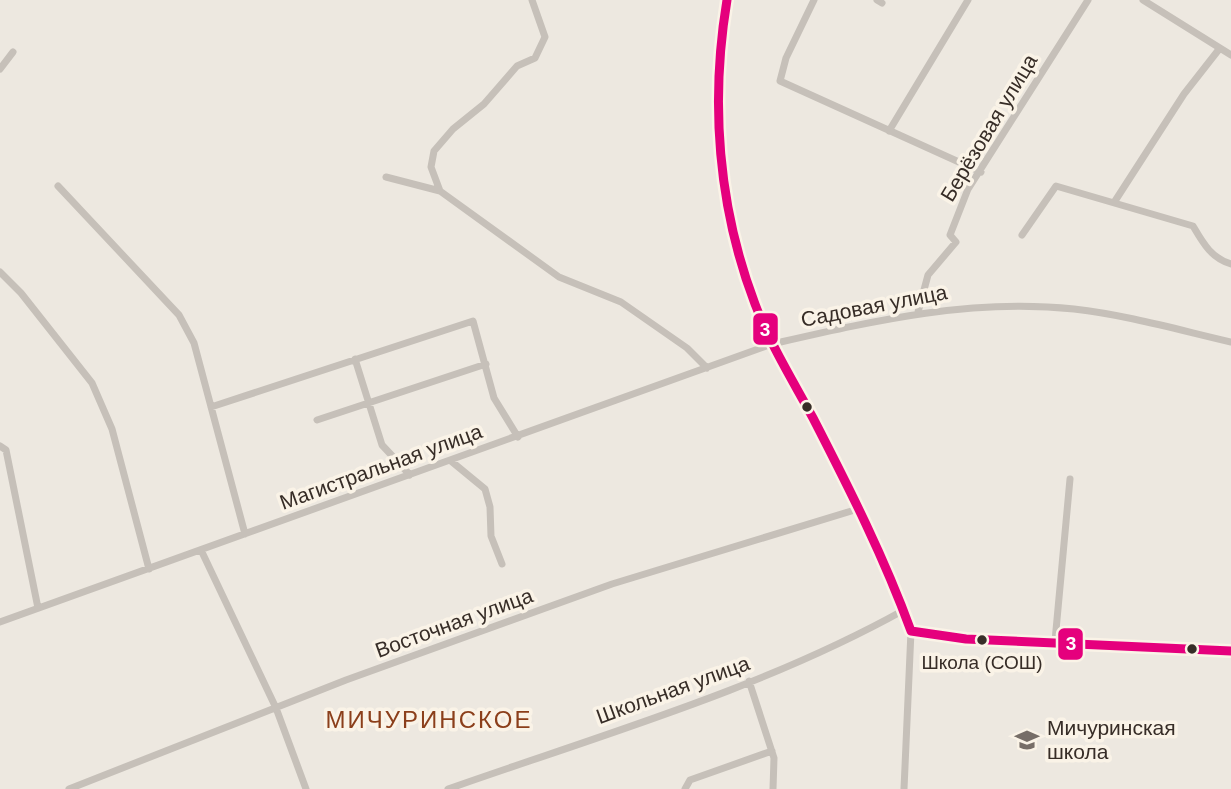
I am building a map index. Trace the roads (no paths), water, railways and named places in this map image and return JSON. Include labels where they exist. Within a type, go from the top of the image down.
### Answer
[{"type":"street","points":[[440,191],[431,167],[434,151],[453,129],[484,104],[517,66],[535,58],[545,37],[532,0]]},
{"type":"street","points":[[727,0],[718,51],[717,81],[727,197],[744,271],[772,344],[858,509],[911,631],[904,789]]},
{"type":"street","points":[[814,0],[786,58],[780,81],[981,172]]},
{"type":"street","points":[[889,131],[968,0]]},
{"type":"street","name":"Берёзовая улица","points":[[918,312],[928,275],[956,242],[950,235],[952,224],[968,188],[981,172],[1088,0]]},
{"type":"street","points":[[1143,0],[1231,55]]},
{"type":"street","points":[[1115,201],[1184,94],[1220,48]]},
{"type":"street","points":[[0,69],[13,52]]},
{"type":"street","points":[[386,177],[440,191],[559,278],[621,302],[687,348],[707,368]]},
{"type":"street","points":[[58,186],[179,315],[194,343],[246,534]]},
{"type":"street","points":[[1023,235],[1056,186],[1194,226],[1205,246],[1218,260],[1231,264]]},
{"type":"street","points":[[0,272],[21,293],[92,383],[112,429],[149,569]]},
{"type":"street","name":"Садовая улица","points":[[772,344],[918,312],[997,306],[1107,313],[1231,342]]},
{"type":"street","points":[[211,407],[473,321],[494,398],[518,437]]},
{"type":"street","name":"Магистральная улица","points":[[0,622],[772,344]]},
{"type":"street","points":[[355,359],[382,445],[410,475]]},
{"type":"street","points":[[317,420],[486,364]]},
{"type":"street","points":[[0,446],[6,450],[37,608]]},
{"type":"street","points":[[451,461],[485,489],[490,507],[491,536],[502,564]]},
{"type":"street","points":[[1055,640],[1070,479]]},
{"type":"street","name":"Восточная улица","points":[[69,789],[346,680],[612,584],[858,509]]},
{"type":"street","points":[[201,550],[276,708],[306,789]]},
{"type":"street","name":"Школьная улица","points":[[448,789],[632,726],[749,681],[863,633],[904,610]]},
{"type":"street","points":[[911,631],[966,639],[1055,640],[1231,651]]},
{"type":"street","points":[[749,681],[772,751],[773,789]]},
{"type":"street","points":[[685,789],[690,780],[772,751]]},
{"type":"place","name":"Школа (СОШ)","points":[[982,640]]},
{"type":"place","name":"Мичуринская школа","points":[[1027,740]]},
{"type":"district","name":"МИЧУРИНСКОЕ","points":[[429,720]]}]
